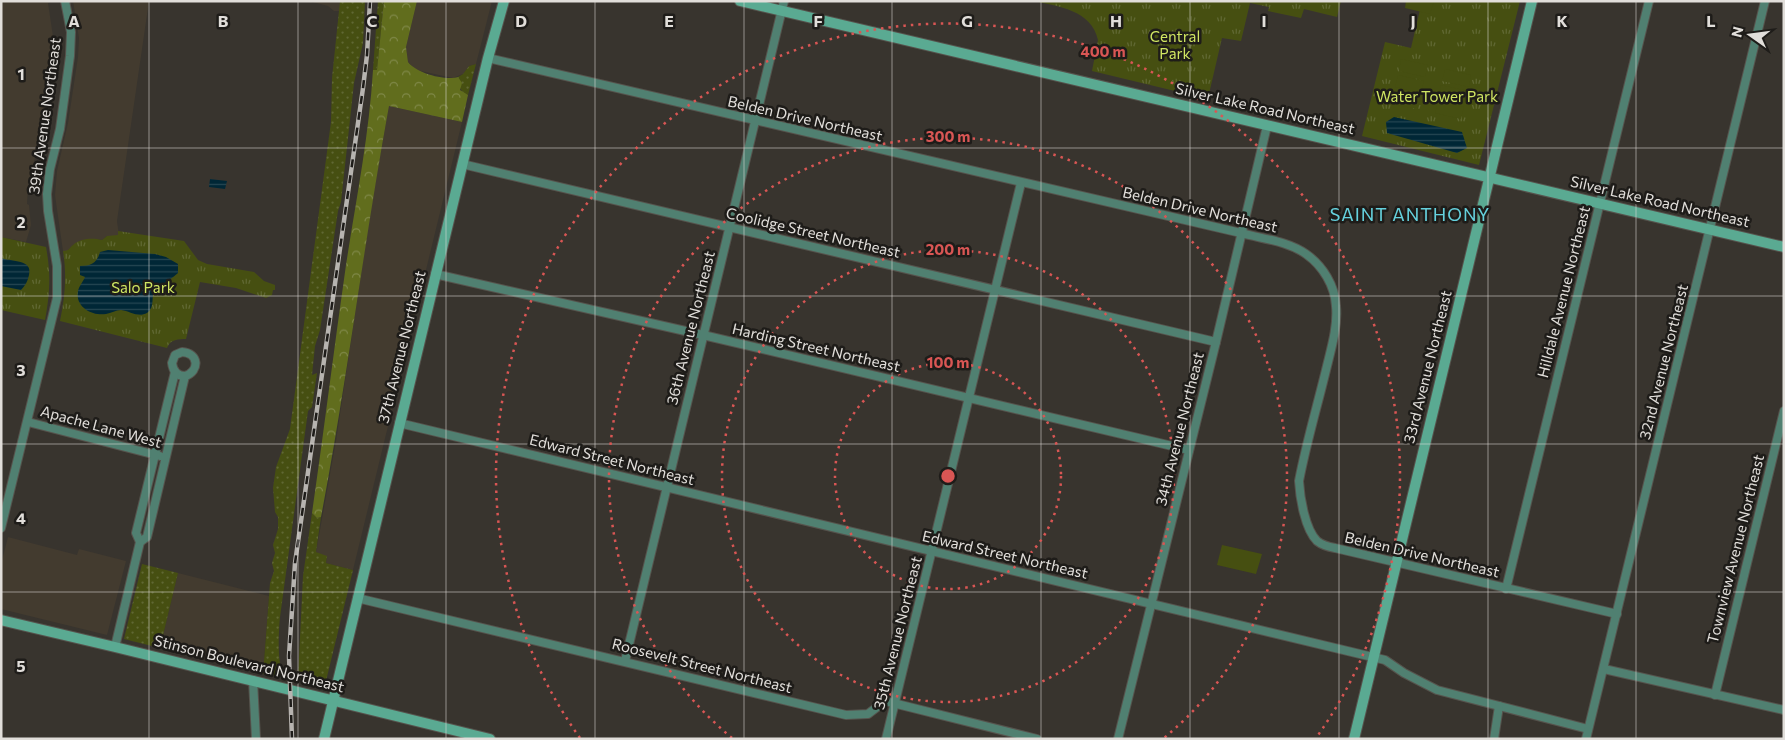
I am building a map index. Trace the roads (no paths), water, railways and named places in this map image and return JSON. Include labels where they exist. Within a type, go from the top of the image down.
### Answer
[{"type":"street","name":"39th Avenue Northeast","points":[[1,528],[57,298],[58,272],[47,194],[50,170],[60,129],[70,56],[71,32],[65,1]]},
{"type":"street","name":"37th Avenue Northeast","points":[[324,739],[356,598],[488,58],[504,1]]},
{"type":"street","name":"Silver Lake Road Northeast","points":[[740,1],[782,6],[1267,126],[1784,247]]},
{"type":"street","name":"33rd Avenue Northeast","points":[[1354,739],[1532,1]]},
{"type":"street","name":"Hilldale Avenue Northeast","points":[[1506,588],[1649,1]]},
{"type":"street","name":"32nd Avenue Northeast","points":[[1588,729],[1765,1]]},
{"type":"street","name":"36th Avenue Northeast","points":[[625,661],[782,6]]},
{"type":"street","name":"Belden Drive Northeast","points":[[488,58],[1241,233],[1294,247],[1318,264],[1333,289],[1336,304],[1335,333],[1299,481],[1300,495],[1311,532],[1316,540],[1325,546],[1617,614]]},
{"type":"street","name":"34th Avenue Northeast","points":[[1118,739],[1267,126]]},
{"type":"street","name":"Coolidge Street Northeast","points":[[462,164],[1216,342]]},
{"type":"street","name":"35th Avenue Northeast","points":[[886,739],[1021,183]]},
{"type":"street","name":"Harding Street Northeast","points":[[436,274],[1189,450]]},
{"type":"street","points":[[187,352],[194,357],[196,366],[194,371],[185,376],[179,375],[172,368],[173,359],[179,353],[187,352]]},
{"type":"street","points":[[115,646],[140,542],[136,532],[175,372]]},
{"type":"street","points":[[140,542],[147,537],[185,376]]},
{"type":"street","name":"Townview Avenue Northeast","points":[[1715,695],[1784,411]]},
{"type":"street","name":"Apache Lane West","points":[[28,422],[166,458]]},
{"type":"street","name":"Edward Street Northeast","points":[[399,423],[1385,660],[1404,673],[1437,690],[1588,729]]},
{"type":"street","name":"Roosevelt Street Northeast","points":[[356,598],[846,715],[868,714],[885,701],[1037,739]]},
{"type":"street","name":"Stinson Boulevard Northeast","points":[[1,620],[115,646],[490,739]]},
{"type":"street","points":[[1604,669],[1784,710]]},
{"type":"street","points":[[253,680],[256,739]]},
{"type":"street","points":[[1494,739],[1499,706]]},
{"type":"street","points":[[1586,739],[1588,729]]},
{"type":"water","points":[[1394,117],[1462,132],[1467,148],[1457,153],[1387,133],[1386,122]]},
{"type":"water","points":[[210,179],[227,181],[225,189],[209,187]]},
{"type":"water","points":[[108,250],[155,254],[166,257],[178,264],[178,273],[154,292],[152,306],[147,313],[137,315],[117,310],[106,314],[95,314],[79,302],[78,291],[85,277],[80,275],[80,266],[93,263],[100,252]]},
{"type":"water","points":[[1,258],[21,262],[28,266],[29,277],[21,290],[1,286]]},
{"type":"railway","points":[[292,739],[289,656],[295,563],[363,88],[370,1]]},
{"type":"district","name":"SAINT ANTHONY","points":[[1410,215]]},
{"type":"park label","name":"Central Park","points":[[1175,46]]},
{"type":"park label","name":"Water Tower Park","points":[[1437,97]]},
{"type":"park label","name":"Salo Park","points":[[143,288]]}]
